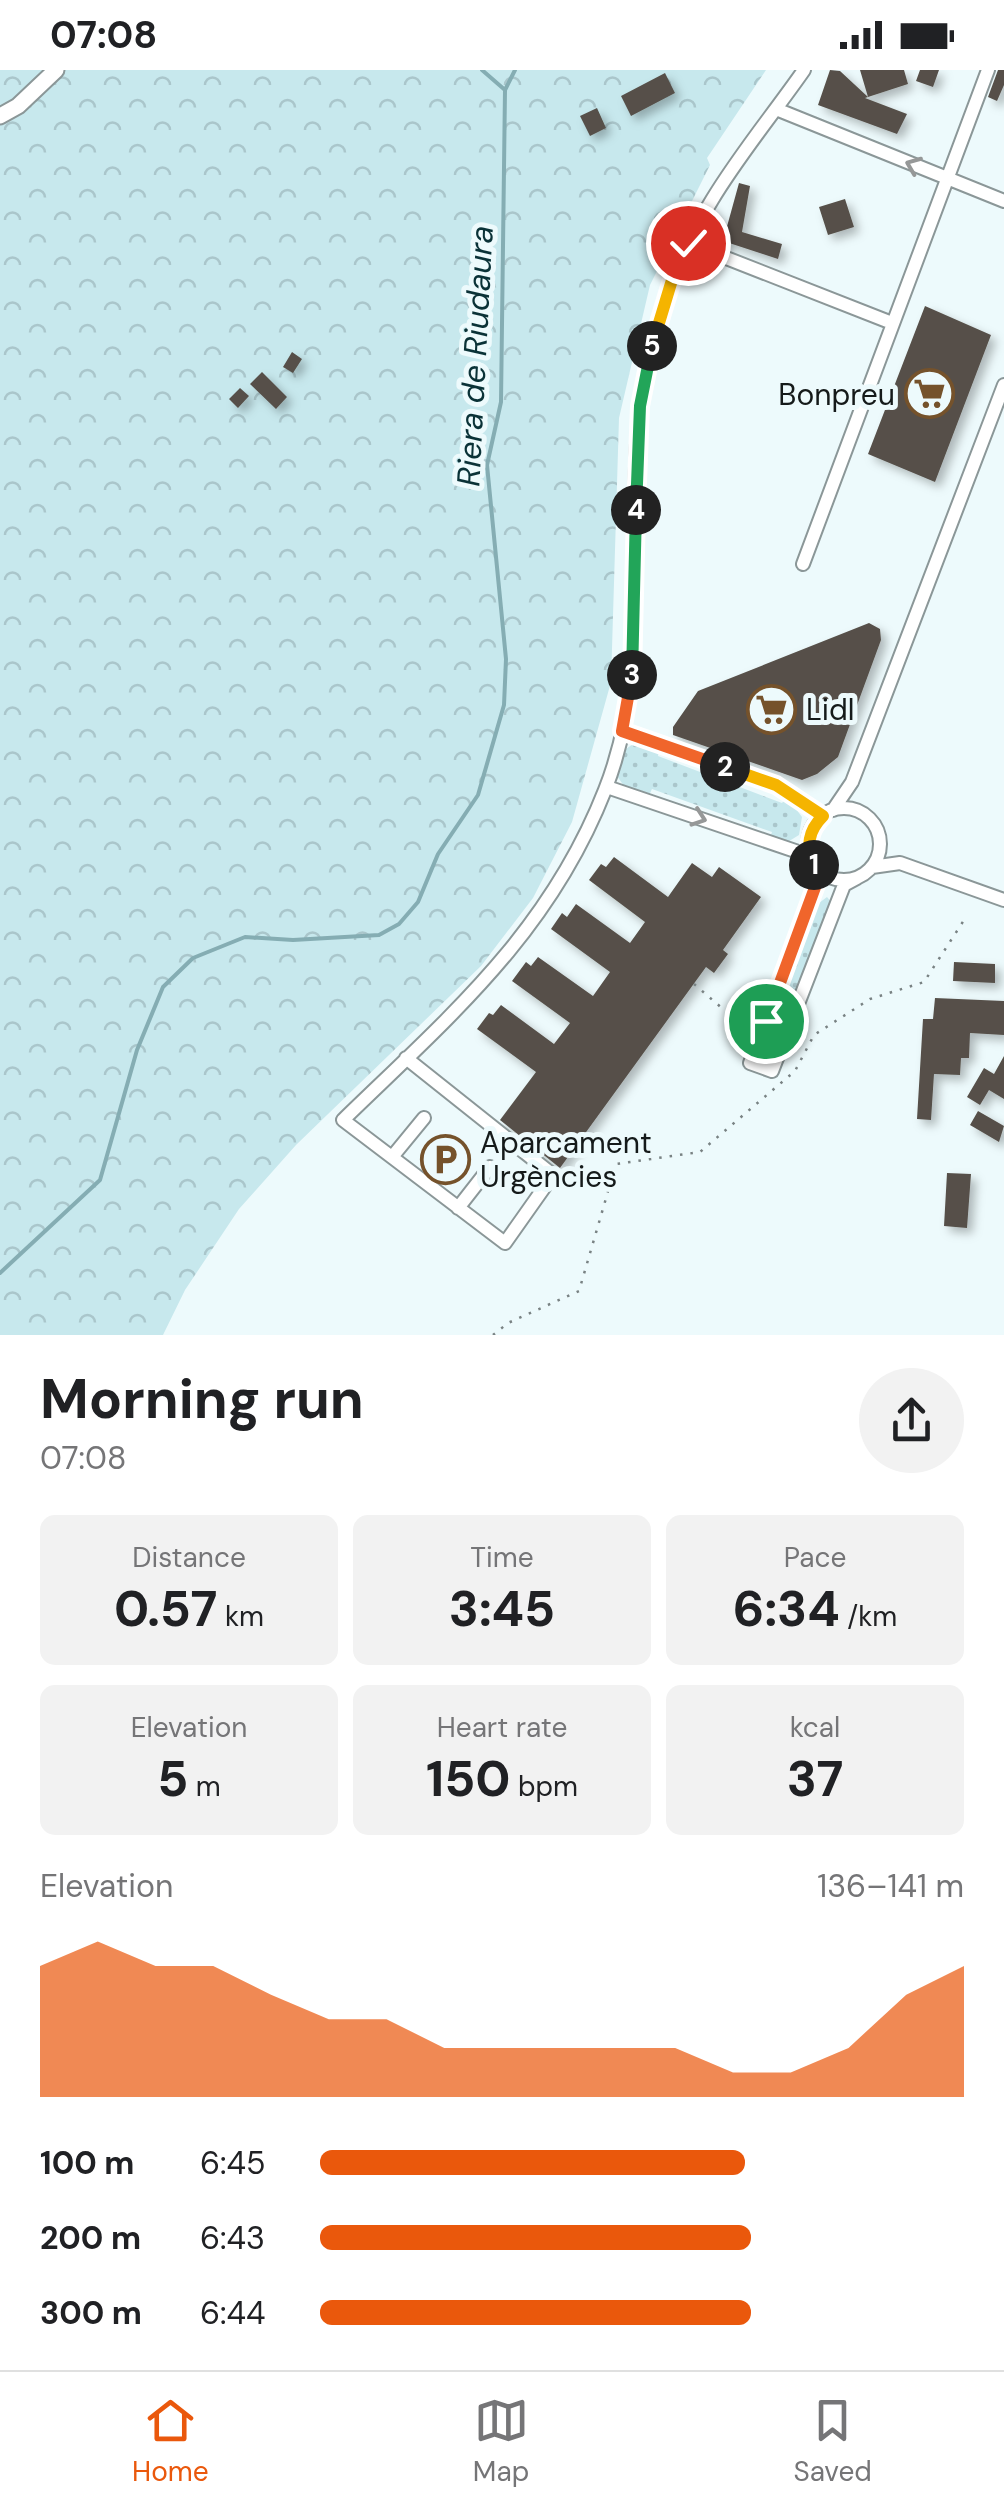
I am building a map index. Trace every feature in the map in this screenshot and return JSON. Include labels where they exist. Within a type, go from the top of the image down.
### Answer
[{"type":"main road","points":[[0,116],[18,106],[56,70]]},
{"type":"street","points":[[406,1058],[553,1175],[505,1244],[343,1120],[499,966],[560,882],[606,786],[622,731],[633,666],[636,458],[640,406],[655,332],[688,243],[713,197],[804,70]]},
{"type":"street","points":[[804,564],[988,70]]},
{"type":"street","points":[[776,109],[1003,199]]},
{"type":"street","points":[[688,243],[892,322]]},
{"type":"street","points":[[880,839],[879,854],[872,867],[844,884],[772,1071],[750,1063],[817,882],[811,831],[852,782],[1004,385]]},
{"type":"street","points":[[622,731],[776,785],[828,813],[855,810],[865,815]]},
{"type":"street","points":[[852,782],[865,815],[900,863]]},
{"type":"street","points":[[606,786],[812,860],[828,877],[857,878]]},
{"type":"street","points":[[872,867],[900,863],[1004,900]]},
{"type":"street","points":[[392,1157],[424,1118]]},
{"type":"street","points":[[458,1208],[490,1167]]},
{"type":"path","points":[[493,1335],[508,1323],[579,1291],[616,1164],[700,1152],[794,1071],[814,1035],[870,999],[924,982],[966,916]]},
{"type":"path","points":[[694,984],[723,1009],[766,1021]]},
{"type":"green space","points":[[0,70],[766,70],[707,158],[710,165],[650,285],[619,418],[611,682],[572,822],[533,898],[481,966],[296,1145],[239,1209],[185,1290],[163,1335],[0,1335]]},
{"type":"green space","points":[[640,743],[659,750],[658,756],[782,803],[787,797],[802,817],[799,835],[786,843],[770,838],[772,832],[652,789],[649,795],[624,786],[617,776],[620,759],[625,750]]},
{"type":"green space","points":[[827,897],[832,903],[773,1059],[768,1063],[762,1061],[819,903]]},
{"type":"building","points":[[830,70],[840,71],[868,97],[865,98],[907,114],[897,134],[818,105]]},
{"type":"building","points":[[860,70],[904,70],[908,84],[868,97]]},
{"type":"building","points":[[920,70],[939,70],[933,87],[916,81]]},
{"type":"building","points":[[998,70],[1004,70],[1004,85],[997,101],[988,97]]},
{"type":"building","points":[[665,73],[675,93],[631,116],[621,96]]},
{"type":"building","points":[[597,108],[606,128],[590,136],[580,116]]},
{"type":"building","points":[[739,183],[750,186],[742,232],[782,244],[778,259],[723,241]]},
{"type":"building","points":[[845,199],[854,227],[828,235],[819,207]]},
{"type":"building","name":"Bonpreu","points":[[925,306],[991,335],[935,482],[868,454]]},
{"type":"building","points":[[292,352],[302,359],[293,373],[283,367]]},
{"type":"building","points":[[262,372],[287,397],[276,409],[250,384]]},
{"type":"building","points":[[240,388],[249,396],[238,408],[229,399]]},
{"type":"building","name":"Lidl","points":[[869,623],[880,629],[881,640],[838,757],[817,774],[802,780],[673,735],[673,727],[698,691]]},
{"type":"building","points":[[614,857],[668,897],[692,863],[712,877],[719,867],[761,897],[723,950],[728,954],[714,973],[706,967],[560,1168],[500,1120],[536,1072],[477,1029],[501,1005],[554,1044],[570,1023],[512,981],[526,962],[531,966],[538,957],[593,996],[610,972],[551,929],[562,913],[567,917],[576,904],[630,943],[645,922],[589,880],[601,864],[606,867]]},
{"type":"building","points":[[954,962],[995,964],[995,983],[953,981]]},
{"type":"building","points":[[935,998],[1004,1001],[1004,1035],[970,1033],[969,1058],[961,1058],[960,1075],[934,1074],[931,1120],[917,1119],[923,1019],[933,1019]]},
{"type":"building","points":[[1004,1056],[1004,1099],[989,1090],[980,1105],[967,1097],[984,1068],[994,1074]]},
{"type":"building","points":[[978,1111],[1004,1126],[999,1142],[970,1125]]},
{"type":"building","points":[[947,1173],[971,1174],[967,1228],[944,1226]]},
{"type":"waterway","points":[[482,70],[505,90]]},
{"type":"waterway","name":"Riera de Riudaura","points":[[0,1273],[100,1180],[137,1050],[163,987],[193,958],[245,937],[293,940],[379,935],[399,924],[418,902],[438,854],[478,795],[504,705],[506,659],[487,465],[501,402],[505,90],[515,70]]},
{"type":"place","name":"Bonpreu","points":[[930,394]]},
{"type":"place","name":"Lidl","points":[[771,709]]},
{"type":"place","name":"Aparcament Urgències","points":[[445,1159]]},
{"type":"route","points":[[688,243],[655,332],[640,406],[633,666],[622,731],[776,785],[823,816],[808,841],[817,882],[766,1021]]}]
